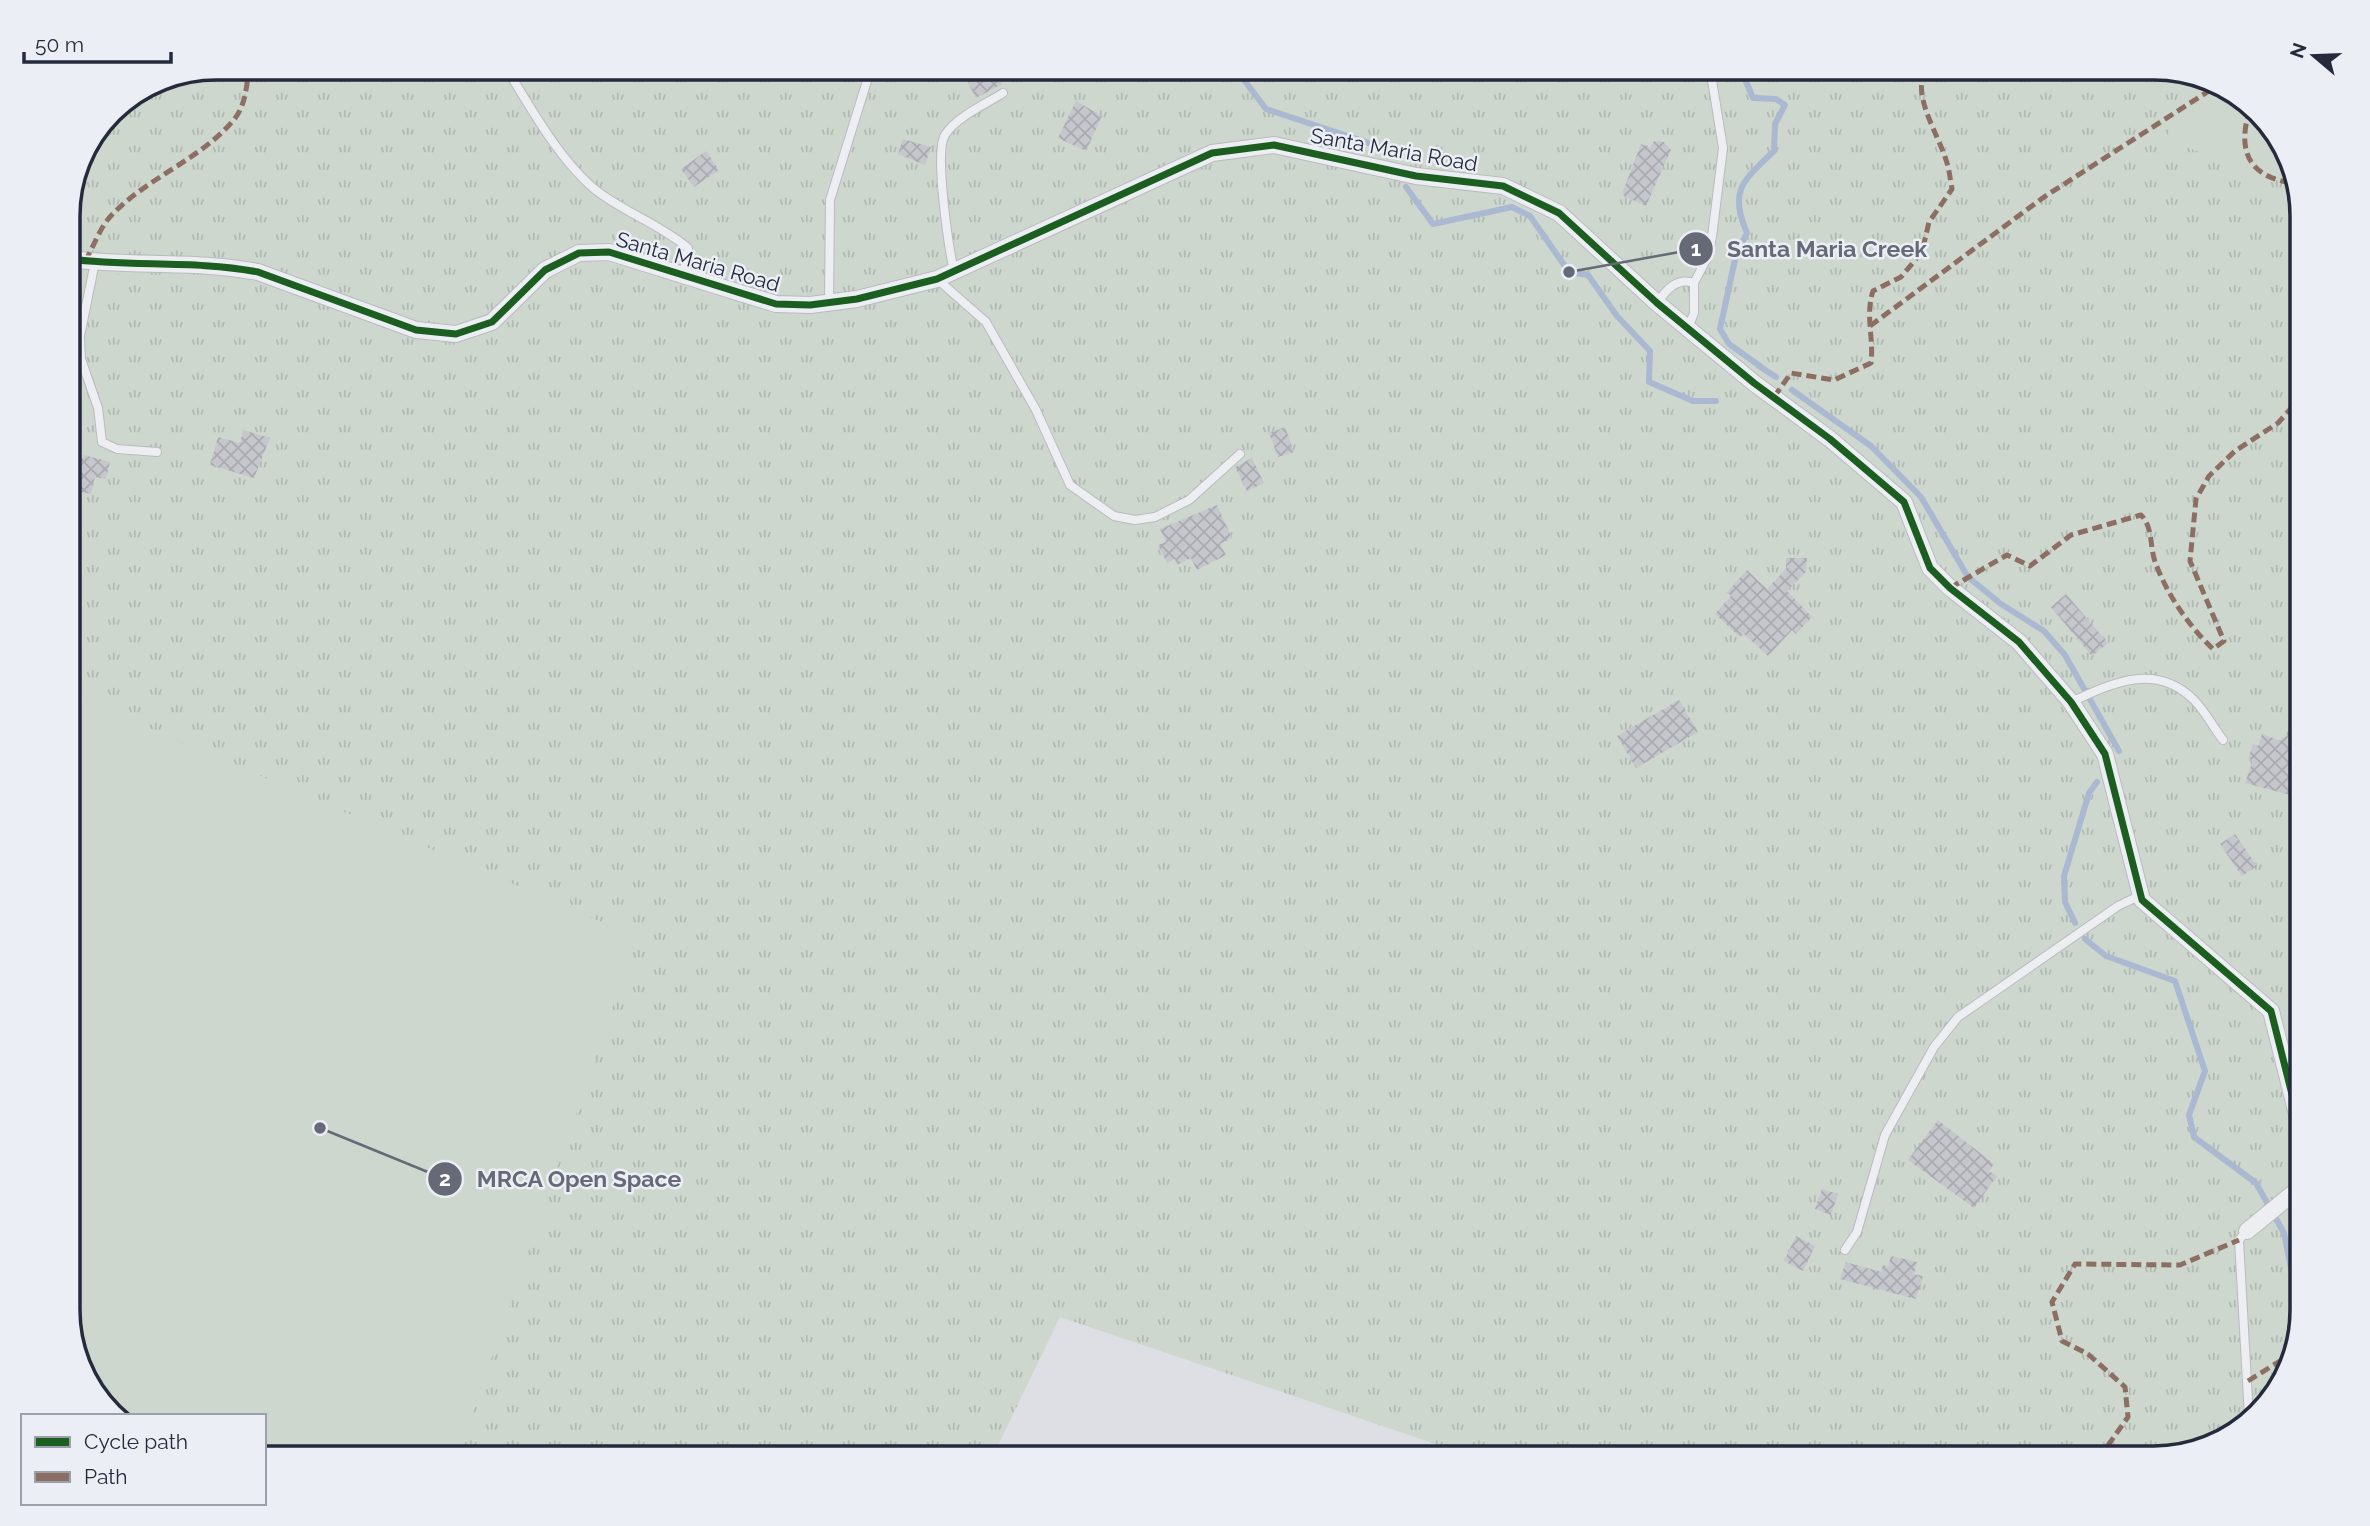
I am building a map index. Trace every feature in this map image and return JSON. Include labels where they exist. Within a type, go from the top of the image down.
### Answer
[{"type":"street","name":"Santa Maria Road","points":[[81,260],[236,268],[258,272],[416,330],[456,334],[492,322],[545,270],[579,253],[609,252],[776,304],[829,304],[937,279],[1212,153],[1274,145],[1416,176],[1503,186],[1559,212],[1657,303],[1754,383],[1830,439],[1904,502],[1930,568],[1950,588],[2019,642],[2074,701],[2105,754],[2141,895]]},
{"type":"street","points":[[2141,895],[2143,900],[2271,1011],[2290,1086]]},
{"type":"street","points":[[2243,1235],[2290,1195]]},
{"type":"lane","points":[[1688,328],[1694,313],[1694,284],[1708,256],[1712,237],[1723,148],[1712,80]]},
{"type":"lane","points":[[514,81],[535,113],[592,187],[664,228],[688,248],[683,275]]},
{"type":"lane","points":[[829,304],[830,200],[867,81]]},
{"type":"lane","points":[[954,271],[946,231],[943,140],[954,125],[1003,93]]},
{"type":"lane","points":[[81,331],[95,262]]},
{"type":"lane","points":[[937,279],[986,322],[1036,410],[1070,485],[1114,516],[1135,520],[1155,517],[1189,500],[1240,454]]},
{"type":"lane","points":[[1657,303],[1667,288],[1682,281],[1694,284]]},
{"type":"lane","points":[[81,359],[98,408],[98,431],[102,442],[117,449],[157,452]]},
{"type":"lane","points":[[2074,701],[2129,677],[2173,685],[2194,700],[2223,740]]},
{"type":"lane","points":[[1845,1250],[1857,1232],[1885,1135],[1934,1047],[1958,1017],[2119,906],[2141,895]]},
{"type":"lane","points":[[2243,1235],[2249,1406]]},
{"type":"green space","points":[[2153,80],[2197,88],[2243,114],[2261,134],[2279,165],[2285,182],[2290,217],[2290,1309],[2285,1344],[2279,1361],[2256,1399],[2229,1422],[2205,1435],[2188,1441],[2153,1446],[1442,1446],[1060,1317],[998,1446],[266,1446],[266,1414],[130,1414],[114,1399],[91,1361],[83,1336],[81,1318],[81,208],[91,165],[120,120],[165,91],[190,83],[208,81]]},
{"type":"green space","points":[[2185,85],[2197,88],[2229,104],[2256,127],[2271,149],[2285,182],[2166,140]]},
{"type":"green space","points":[[95,259],[132,259],[81,314],[81,274]]},
{"type":"green space","points":[[81,699],[637,937],[461,1446],[266,1446],[266,1414],[130,1414],[114,1399],[91,1361],[83,1336],[81,1318]]},
{"type":"building","points":[[967,81],[1000,81],[1002,84],[976,98]]},
{"type":"building","points":[[1076,101],[1102,116],[1086,151],[1058,138]]},
{"type":"building","points":[[903,139],[931,147],[925,165],[898,154]]},
{"type":"building","points":[[1654,141],[1664,142],[1671,150],[1646,206],[1624,196],[1623,191],[1641,144],[1650,148]]},
{"type":"building","points":[[706,151],[719,170],[694,187],[681,169]]},
{"type":"building","points":[[1285,427],[1294,452],[1278,457],[1269,433]]},
{"type":"building","points":[[243,430],[270,438],[254,478],[210,465],[218,437],[240,443]]},
{"type":"building","points":[[84,455],[110,462],[106,479],[95,477],[91,494],[81,492],[81,458]]},
{"type":"building","points":[[1252,458],[1264,483],[1247,491],[1235,467]]},
{"type":"building","points":[[1217,505],[1232,538],[1220,544],[1226,555],[1197,570],[1191,558],[1177,565],[1175,559],[1167,563],[1158,545],[1166,542],[1160,529]]},
{"type":"building","points":[[1786,558],[1807,558],[1806,572],[1787,591],[1812,617],[1796,634],[1792,630],[1768,656],[1744,634],[1740,637],[1715,614],[1731,596],[1727,592],[1747,570],[1767,589],[1786,569]]},
{"type":"building","points":[[2066,594],[2108,643],[2092,656],[2051,607]]},
{"type":"building","points":[[1679,700],[1698,732],[1636,768],[1617,736]]},
{"type":"building","points":[[2290,723],[2290,795],[2245,783],[2253,760],[2248,759],[2253,744],[2258,746],[2262,734],[2281,741],[2282,737],[2285,738]]},
{"type":"building","points":[[2235,834],[2257,866],[2242,876],[2220,844]]},
{"type":"building","points":[[1938,1120],[1994,1164],[1989,1171],[1997,1176],[1974,1208],[1908,1160]]},
{"type":"building","points":[[1822,1189],[1838,1194],[1831,1215],[1815,1209]]},
{"type":"building","points":[[1796,1236],[1815,1246],[1803,1271],[1784,1261]]},
{"type":"building","points":[[1891,1256],[1917,1262],[1914,1274],[1923,1276],[1916,1299],[1840,1279],[1846,1262],[1881,1272],[1883,1265],[1888,1267]]},
{"type":"waterway","points":[[1244,80],[1266,109],[1387,149]]},
{"type":"waterway","points":[[1745,80],[1753,98],[1776,99],[1785,105],[1775,124],[1774,151],[1747,178],[1739,196],[1741,218],[1747,233],[1736,255],[1720,329],[1729,344],[1760,366]]},
{"type":"waterway","points":[[1406,187],[1433,224],[1512,207],[1530,216],[1569,272],[1588,275],[1617,316],[1650,351],[1649,382],[1693,401],[1716,401]]},
{"type":"waterway","points":[[1759,366],[1776,377]]},
{"type":"waterway","points":[[1792,390],[1871,446],[1921,497],[1968,577],[2001,604],[2044,631],[2065,655],[2119,751]]},
{"type":"waterway","points":[[2075,923],[2065,902],[2064,876],[2089,793],[2097,782]]},
{"type":"waterway","points":[[2085,939],[2106,956],[2175,981],[2205,1071],[2189,1115],[2194,1137],[2256,1183],[2284,1233],[2290,1263]]},
{"type":"marked path","points":[[1774,397],[1791,373],[1834,380],[1871,363],[1870,309],[1873,291],[1901,277],[1922,252],[1929,222],[1952,189],[1946,161],[1923,101],[1922,80]]},
{"type":"marked path","points":[[85,261],[105,223],[123,204],[203,148],[232,122],[242,106],[247,81]]},
{"type":"marked path","points":[[1870,326],[2044,197],[2207,92]]},
{"type":"marked path","points":[[2247,118],[2245,137],[2249,159],[2265,175],[2285,181]]},
{"type":"marked path","points":[[1950,588],[2007,555],[2030,566],[2071,535],[2141,515],[2148,526],[2155,560],[2167,589],[2188,621],[2213,649],[2224,641],[2190,561],[2196,499],[2209,476],[2235,451],[2278,423],[2290,410]]},
{"type":"marked path","points":[[2107,1446],[2128,1417],[2125,1387],[2088,1354],[2062,1341],[2052,1302],[2075,1264],[2180,1265],[2239,1240]]},
{"type":"marked path","points":[[2248,1381],[2279,1362]]},
{"type":"cycle path","points":[[81,260],[211,266],[258,272],[416,330],[456,334],[492,322],[545,270],[579,253],[609,252],[776,304],[810,305],[857,299],[937,279],[1212,153],[1274,145],[1416,176],[1503,186],[1559,213],[1657,303],[1754,383],[1830,439],[1904,502],[1930,568],[1950,588],[2019,642],[2071,702],[2105,754],[2142,900],[2271,1011],[2290,1086]]},
{"type":"place","name":"Santa Maria Creek","points":[[1569,272]]},
{"type":"place","name":"MRCA Open Space","points":[[320,1128]]}]
